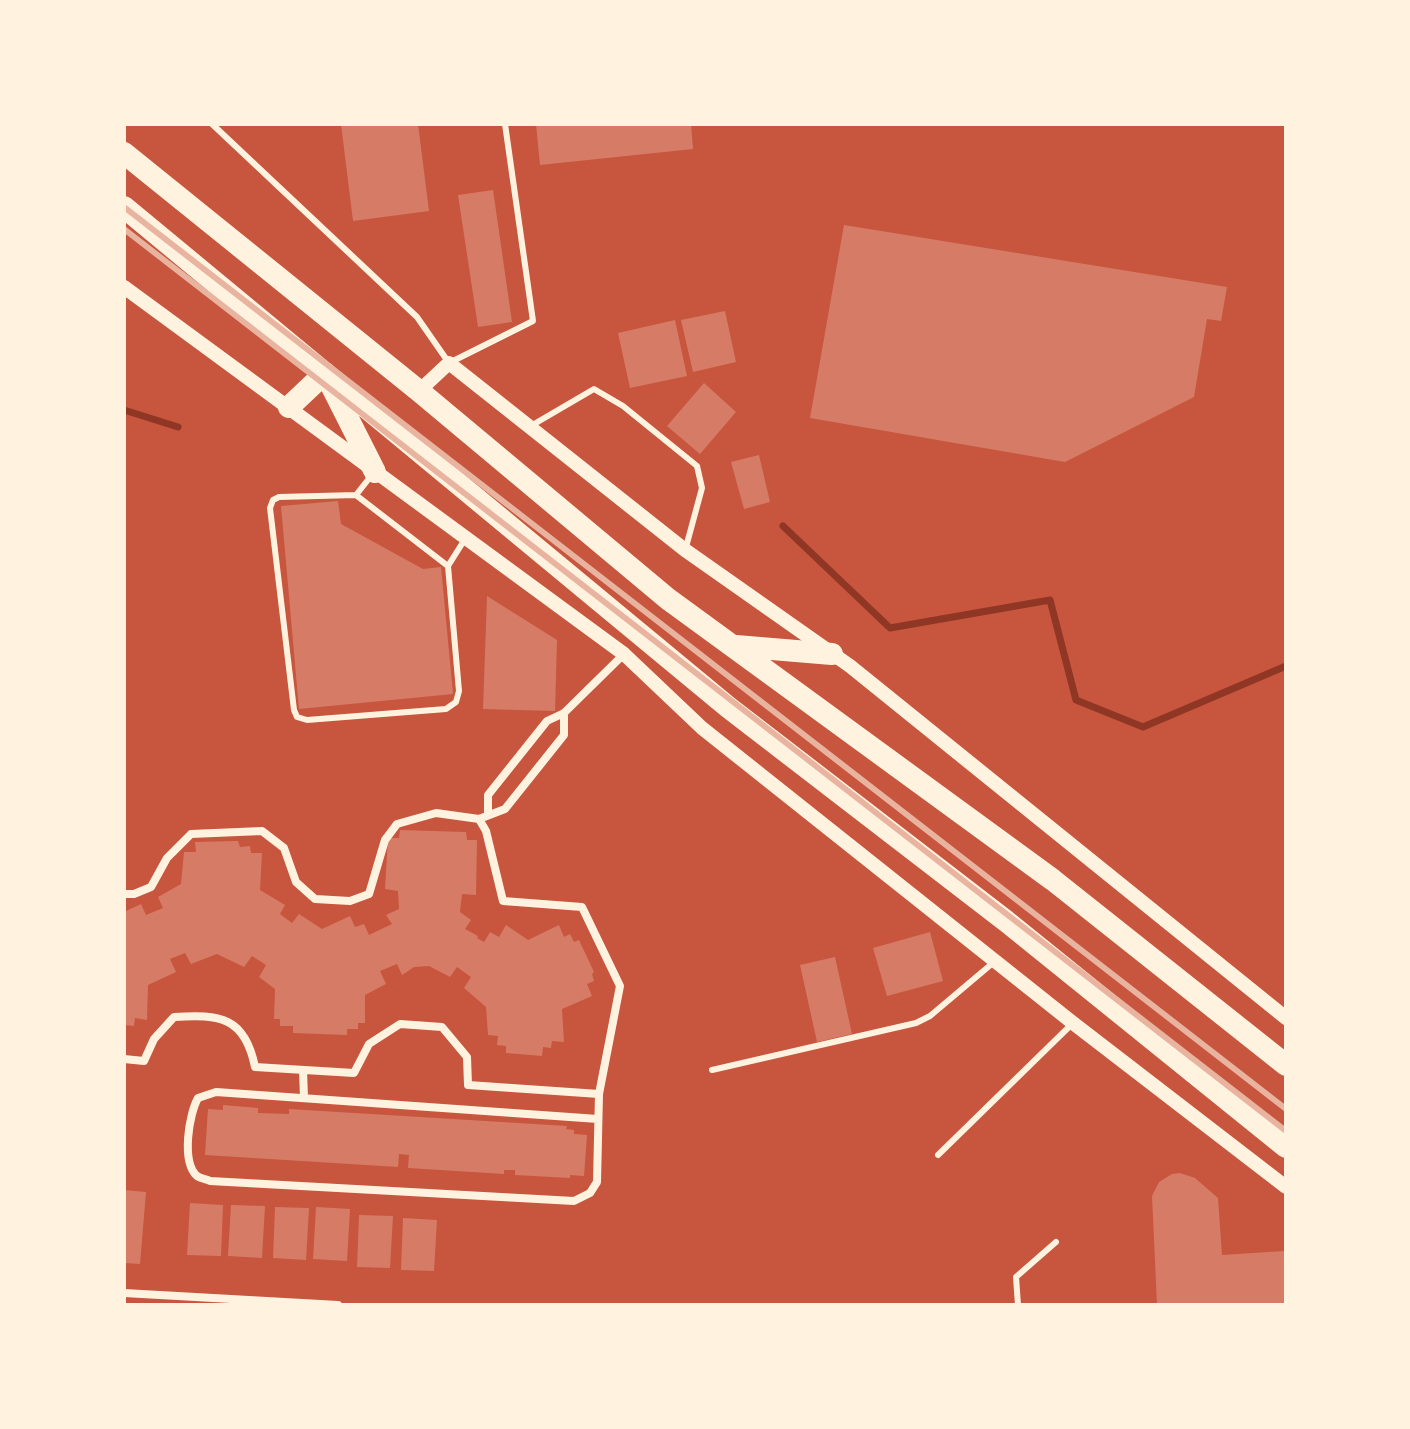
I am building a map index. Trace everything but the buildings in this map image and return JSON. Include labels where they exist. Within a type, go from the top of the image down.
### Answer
[{"type":"highway","points":[[124,153],[419,391],[668,599],[1053,880],[1286,1065]]},
{"type":"highway","points":[[124,207],[728,707],[1018,931],[1286,1147]]},
{"type":"highway","points":[[289,407],[325,373]]},
{"type":"highway","points":[[325,373],[375,472]]},
{"type":"highway","points":[[735,646],[832,654]]},
{"type":"street","points":[[124,287],[624,654],[702,728],[1073,1023],[1286,1187]]},
{"type":"street","points":[[419,391],[449,363],[685,550],[832,654],[1286,1018]]},
{"type":"street","points":[[488,814],[488,795],[547,721],[564,713],[624,654]]},
{"type":"street","points":[[124,894],[134,894],[151,887],[167,858],[191,834],[262,831],[284,848],[296,882],[315,899],[350,901],[369,894],[385,840],[397,824],[436,813],[479,819],[505,809],[564,735],[564,713]]},
{"type":"street","points":[[479,819],[486,831],[503,901],[582,907],[620,986],[599,1094],[597,1182],[590,1193],[574,1201],[210,1181],[197,1175],[188,1160],[191,1110],[198,1098],[216,1092],[598,1119]]},
{"type":"street","points":[[124,1059],[144,1061],[154,1039],[174,1017],[203,1015],[235,1024],[250,1044],[255,1067],[354,1073],[369,1044],[400,1024],[442,1027],[467,1057],[468,1085],[599,1094]]},
{"type":"street","points":[[303,1070],[304,1098]]},
{"type":"street","points":[[124,1293],[338,1305]]},
{"type":"lane","points":[[212,124],[417,317],[449,363],[533,321],[505,124]]},
{"type":"lane","points":[[529,427],[594,389],[623,406],[697,466],[702,488],[685,550]]},
{"type":"lane","points":[[356,495],[375,472]]},
{"type":"lane","points":[[448,566],[356,495],[279,497],[273,500],[270,508],[297,717],[307,720],[446,709],[456,702],[459,691],[448,566],[465,539]]},
{"type":"lane","points":[[712,1070],[916,1023],[930,1016],[996,960]]},
{"type":"lane","points":[[938,1155],[1073,1023]]},
{"type":"lane","points":[[1018,1305],[1016,1277],[1056,1242]]},
{"type":"waterway","points":[[124,410],[178,427]]},
{"type":"waterway","points":[[783,526],[890,628],[1050,600],[1076,700],[1143,727],[1286,666]]},
{"type":"railway","points":[[124,207],[1286,1109]]},
{"type":"railway","points":[[124,229],[1286,1131]]}]
